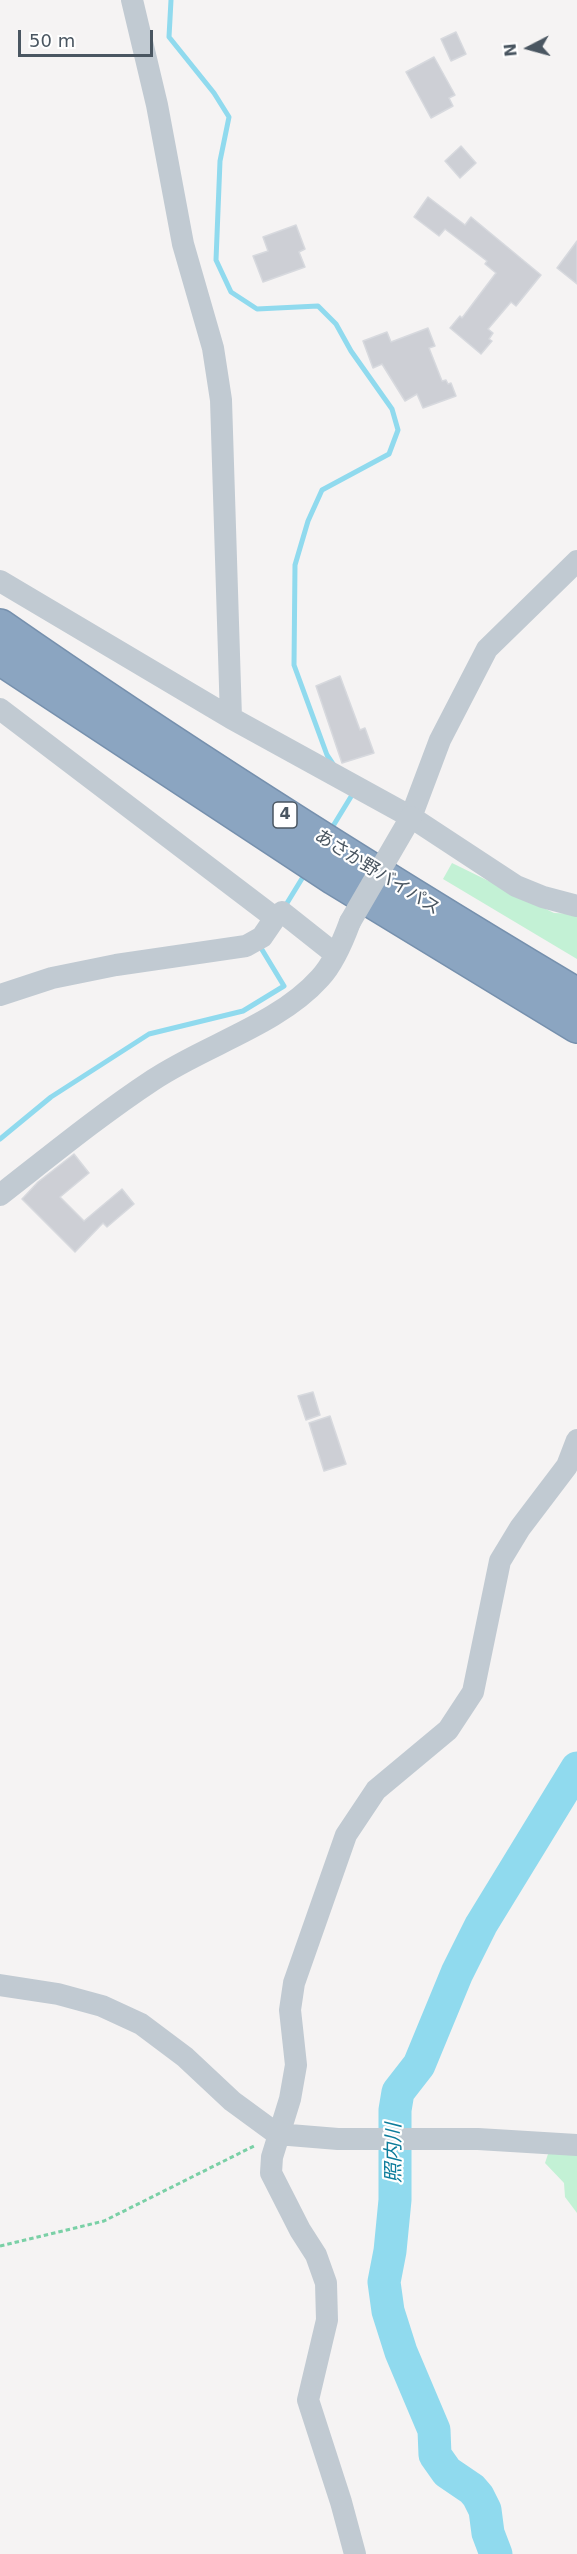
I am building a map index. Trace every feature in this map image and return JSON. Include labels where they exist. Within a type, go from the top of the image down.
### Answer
[{"type":"highway","name":"あさか野バイパス","points":[[0,626],[99,694],[339,850],[577,995]]},
{"type":"highway","name":"あさか野バイパス","points":[[0,658],[334,878],[577,1026]]},
{"type":"street","points":[[132,0],[157,105],[183,244],[213,348],[221,400],[231,718]]},
{"type":"street","points":[[0,1195],[154,1079],[292,1003],[322,977],[342,945],[350,922],[411,817],[440,740],[487,649],[577,561]]},
{"type":"street","points":[[0,581],[231,718],[411,817],[516,886],[543,897],[577,906]]},
{"type":"street","points":[[0,709],[275,918]]},
{"type":"street","points":[[0,995],[52,978],[117,964],[246,946],[262,937],[282,912],[335,954]]},
{"type":"street","points":[[355,2554],[342,2502],[308,2400],[327,2320],[326,2283],[316,2255],[300,2230],[271,2173],[277,2134],[290,2099],[296,2065],[290,2010],[294,1983],[346,1835],[376,1790],[448,1730],[473,1692],[500,1561],[520,1528],[567,1466],[577,1440]]},
{"type":"street","points":[[0,1985],[69,1997],[102,2006],[141,2024],[185,2056],[232,2101],[277,2134],[338,2139],[478,2139],[577,2145]]},
{"type":"path","points":[[0,2246],[104,2221],[277,2134]]},
{"type":"green space","points":[[452,863],[554,913],[577,914],[577,959],[443,879]]},
{"type":"green space","points":[[572,2152],[577,2156],[577,2213],[565,2197],[564,2183],[545,2163],[548,2154]]},
{"type":"building","points":[[456,32],[466,54],[451,61],[441,39]]},
{"type":"building","points":[[434,57],[455,95],[449,98],[453,106],[431,118],[406,72]]},
{"type":"building","points":[[461,146],[476,163],[460,178],[445,161]]},
{"type":"building","points":[[428,197],[465,225],[471,217],[541,275],[516,306],[511,302],[488,329],[493,333],[489,339],[492,341],[481,354],[450,328],[460,316],[462,318],[496,273],[485,264],[487,261],[445,229],[439,236],[414,217]]},
{"type":"building","points":[[296,225],[305,249],[299,252],[305,267],[263,282],[253,256],[268,251],[263,237]]},
{"type":"building","points":[[577,241],[577,284],[557,268]]},
{"type":"building","points":[[428,328],[435,346],[429,348],[442,381],[446,380],[448,384],[451,383],[456,396],[423,408],[417,394],[405,401],[382,364],[373,368],[363,341],[387,332],[391,342]]},
{"type":"building","points":[[340,676],[360,730],[365,728],[374,753],[342,763],[316,686]]},
{"type":"building","points":[[74,1154],[89,1173],[60,1197],[84,1221],[122,1189],[134,1204],[107,1227],[103,1223],[75,1252],[22,1199],[38,1182]]},
{"type":"building","points":[[313,1392],[320,1415],[306,1420],[298,1396]]},
{"type":"building","points":[[330,1416],[346,1464],[324,1471],[309,1423]]},
{"type":"waterway","points":[[171,0],[169,37],[214,93],[229,117],[220,161],[216,260],[231,292],[257,309],[318,306],[336,324],[351,351],[392,409],[398,430],[389,454],[322,490],[308,521],[295,565],[294,665],[327,755],[333,764]]},
{"type":"waterway","points":[[330,831],[352,795],[350,792]]},
{"type":"waterway","points":[[284,908],[306,872]]},
{"type":"waterway","points":[[0,1139],[51,1097],[149,1034],[243,1011],[284,986],[261,948],[263,945]]},
{"type":"waterway","name":"照内川","points":[[496,2554],[488,2533],[485,2510],[478,2496],[472,2489],[447,2472],[435,2455],[434,2430],[401,2352],[388,2311],[384,2282],[390,2251],[395,2200],[395,2110],[398,2092],[419,2065],[457,1973],[481,1925],[577,1768]]}]
